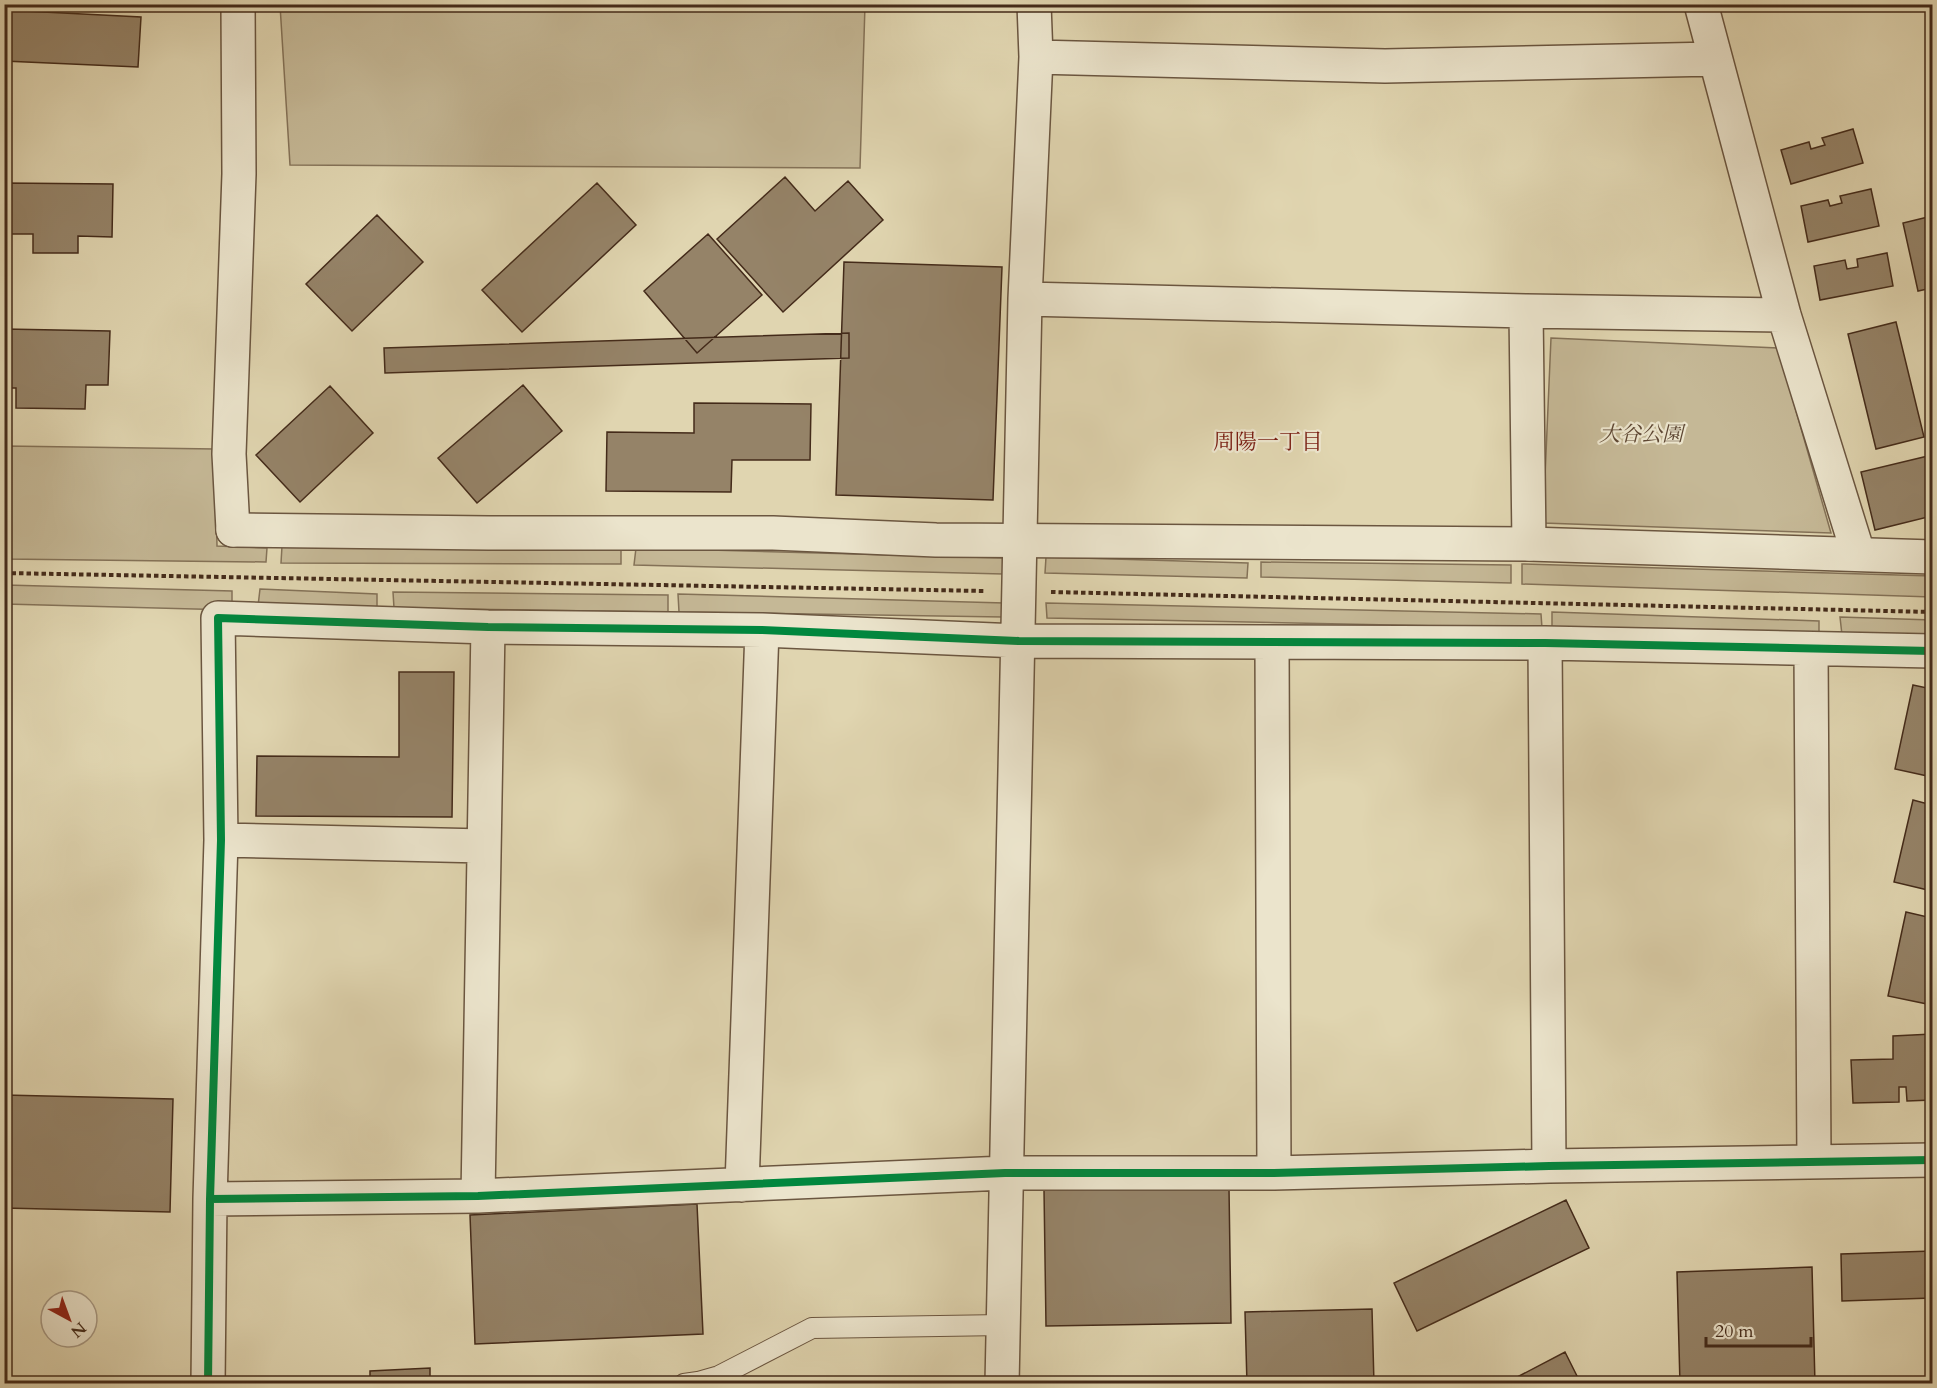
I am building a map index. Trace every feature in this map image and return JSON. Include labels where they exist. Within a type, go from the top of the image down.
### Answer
[{"type":"street","points":[[238,4],[239,174],[229,454],[232,530],[774,533],[936,540],[1529,544],[1932,557]]},
{"type":"street","points":[[1002,1383],[1025,299],[1036,57],[1034,4]]},
{"type":"street","points":[[1701,4],[1784,315],[1858,553]]},
{"type":"street","points":[[1036,57],[1385,66],[1715,59]]},
{"type":"street","points":[[1025,299],[1784,315]]},
{"type":"street","points":[[1527,311],[1529,544]]},
{"type":"street","points":[[208,1383],[210,1199],[221,840],[218,618],[488,627],[762,630],[1019,641],[1545,643],[1932,651]]},
{"type":"street","points":[[478,1196],[488,627]]},
{"type":"street","points":[[742,1185],[762,630]]},
{"type":"street","points":[[1272,643],[1274,1173]]},
{"type":"street","points":[[1545,643],[1549,1166]]},
{"type":"street","points":[[1811,649],[1814,1162]]},
{"type":"street","points":[[221,840],[484,846]]},
{"type":"street","points":[[210,1199],[478,1196],[1005,1173],[1274,1173],[1932,1160]]},
{"type":"lane","points":[[684,1383],[719,1376],[813,1329],[1003,1325]]},
{"type":"path","points":[[4,573],[1019,591],[1932,612]]},
{"type":"green space","points":[[280,5],[865,5],[860,168],[290,165]]},
{"type":"green space","name":"大谷公園","points":[[1551,338],[1778,348],[1831,533],[1543,523]]},
{"type":"green space","points":[[5,446],[215,449],[217,546],[267,548],[266,562],[5,559]]},
{"type":"green space","points":[[282,546],[621,548],[621,564],[281,563]]},
{"type":"green space","points":[[636,548],[1004,558],[1003,574],[634,565]]},
{"type":"green space","points":[[1046,557],[1248,563],[1247,578],[1045,573]]},
{"type":"green space","points":[[1261,562],[1511,565],[1511,583],[1261,577]]},
{"type":"green space","points":[[1522,564],[1932,576],[1932,597],[1522,584]]},
{"type":"green space","points":[[5,585],[232,591],[232,610],[5,604]]},
{"type":"green space","points":[[260,589],[377,594],[377,608],[258,606]]},
{"type":"green space","points":[[393,592],[668,595],[668,612],[394,608]]},
{"type":"green space","points":[[678,594],[1004,603],[1003,617],[679,612]]},
{"type":"green space","points":[[1046,603],[1541,614],[1542,628],[1047,618]]},
{"type":"green space","points":[[1552,612],[1819,621],[1819,636],[1552,628]]},
{"type":"green space","points":[[1840,617],[1932,620],[1932,638],[1842,635]]},
{"type":"building","points":[[4,10],[141,17],[138,67],[4,61]]},
{"type":"building","points":[[1853,129],[1863,163],[1791,184],[1781,150],[1809,142],[1811,149],[1825,145],[1822,138]]},
{"type":"building","points":[[785,177],[815,211],[848,181],[883,220],[783,312],[717,239]]},
{"type":"building","points":[[4,183],[113,184],[112,237],[78,236],[78,253],[33,253],[33,234],[4,234]]},
{"type":"building","points":[[597,183],[636,225],[522,332],[482,290]]},
{"type":"building","points":[[1871,189],[1879,226],[1808,242],[1801,206],[1828,200],[1830,206],[1842,203],[1840,196]]},
{"type":"building","points":[[377,215],[423,262],[352,331],[306,284]]},
{"type":"building","points":[[1932,216],[1932,288],[1918,291],[1903,223]]},
{"type":"building","points":[[708,234],[762,295],[697,353],[644,291]]},
{"type":"building","points":[[1887,253],[1893,286],[1820,300],[1814,266],[1845,260],[1847,269],[1858,267],[1857,259]]},
{"type":"building","points":[[844,262],[1002,267],[993,500],[836,495]]},
{"type":"building","points":[[1896,322],[1924,437],[1876,449],[1848,334]]},
{"type":"building","points":[[4,329],[110,331],[108,385],[86,385],[85,409],[16,408],[16,388],[4,388]]},
{"type":"building","points":[[849,333],[849,358],[385,373],[384,348]]},
{"type":"building","points":[[523,385],[562,431],[477,503],[438,458]]},
{"type":"building","points":[[330,386],[373,433],[300,502],[256,455]]},
{"type":"building","points":[[694,403],[811,404],[810,460],[732,460],[731,492],[606,491],[607,432],[694,433]]},
{"type":"building","points":[[1932,455],[1932,516],[1875,530],[1861,472]]},
{"type":"building","points":[[399,672],[454,672],[452,817],[256,816],[257,756],[399,757]]},
{"type":"building","points":[[1913,685],[1932,689],[1932,777],[1895,769]]},
{"type":"building","points":[[1913,800],[1932,805],[1932,891],[1894,882]]},
{"type":"building","points":[[1906,912],[1932,918],[1932,1005],[1888,996]]},
{"type":"building","points":[[1932,1034],[1932,1100],[1907,1101],[1906,1087],[1899,1087],[1899,1102],[1853,1103],[1851,1060],[1893,1059],[1893,1036]]},
{"type":"building","points":[[4,1095],[173,1099],[170,1212],[4,1208]]},
{"type":"building","points":[[1229,1188],[1231,1323],[1046,1326],[1044,1190]]},
{"type":"building","points":[[1566,1200],[1589,1248],[1417,1331],[1394,1283]]},
{"type":"building","points":[[697,1204],[703,1334],[475,1344],[470,1215]]},
{"type":"building","points":[[1932,1251],[1932,1298],[1842,1301],[1841,1254]]},
{"type":"building","points":[[1812,1267],[1815,1384],[1680,1384],[1677,1272]]},
{"type":"building","points":[[1372,1309],[1374,1384],[1247,1384],[1245,1312]]},
{"type":"building","points":[[1565,1352],[1581,1384],[1504,1384]]},
{"type":"building","points":[[430,1368],[430,1384],[370,1384],[370,1371]]},
{"type":"building","points":[[886,1377],[960,1377],[960,1384],[886,1384]]},
{"type":"cycle path","points":[[208,1384],[210,1199],[221,840],[218,618],[488,627],[762,630],[1019,641],[1545,643],[1932,651]]},
{"type":"cycle path","points":[[210,1199],[478,1196],[1005,1173],[1274,1173],[1932,1160]]},
{"type":"district","name":"周陽一丁目","points":[[1268,441]]}]
